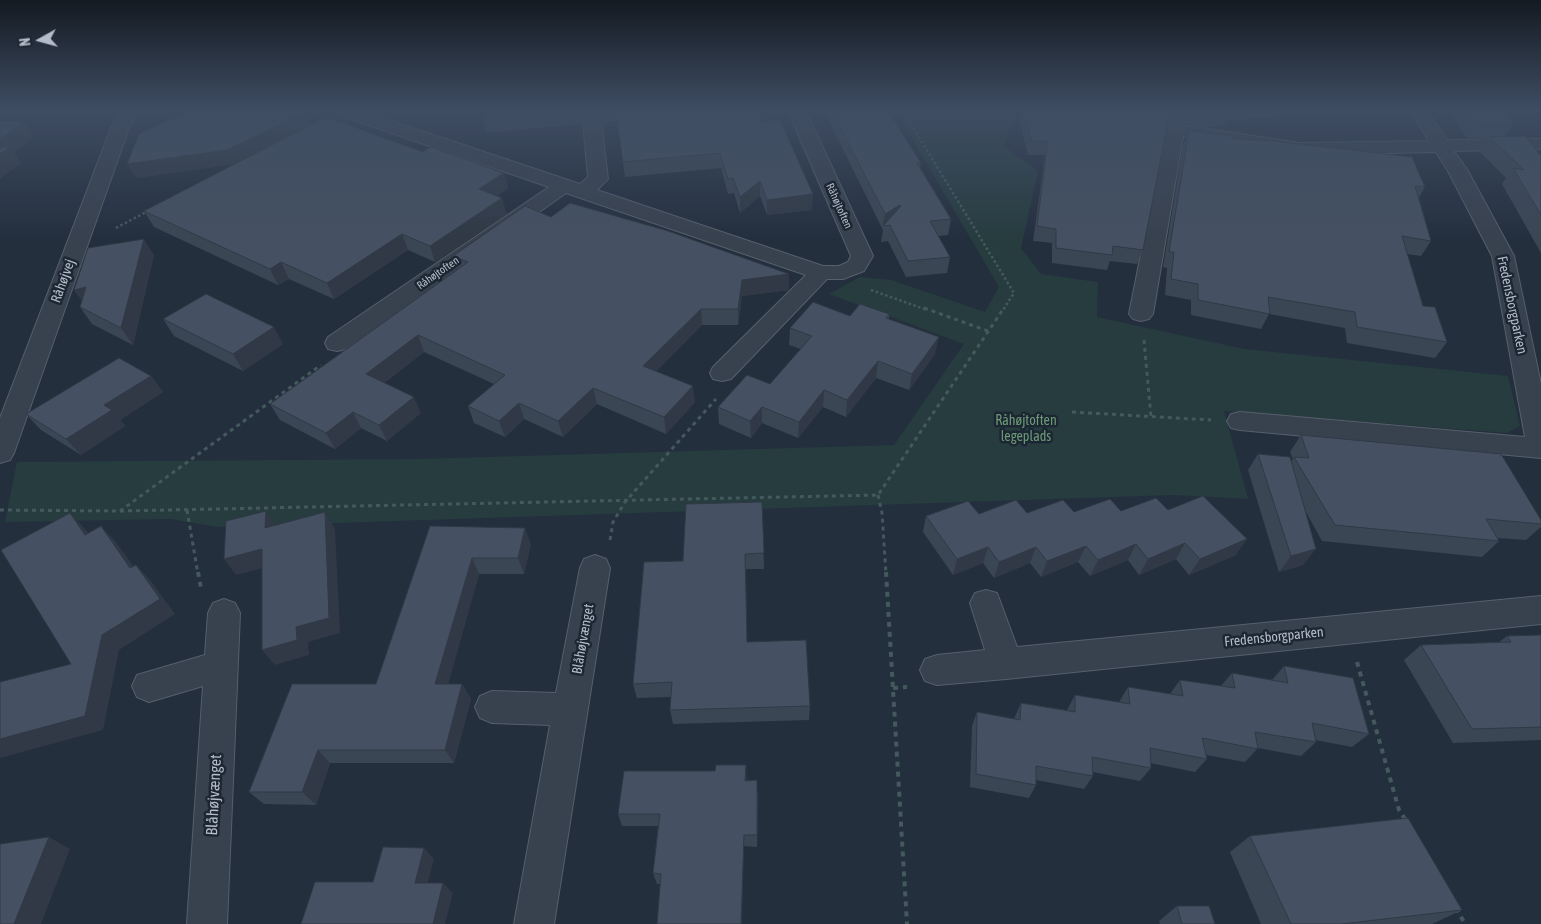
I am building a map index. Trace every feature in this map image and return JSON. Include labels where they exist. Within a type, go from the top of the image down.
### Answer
[{"type":"street","name":"Råhøjvej","points":[[0,453],[110,154]]},
{"type":"street","name":"Råhøjtoften","points":[[467,154],[821,273],[844,272],[856,266],[862,256],[816,154]]},
{"type":"street","name":"Råhøjtoften","points":[[337,343],[572,189],[598,179],[595,154]]},
{"type":"street","points":[[1141,314],[1170,154]]},
{"type":"street","name":"Fredensborgparken","points":[[1240,421],[1541,448],[1503,256],[1447,154]]},
{"type":"street","points":[[722,373],[821,273]]},
{"type":"street","name":"Blåhøjvænget","points":[[534,924],[595,568]]},
{"type":"street","points":[[986,603],[1006,664]]},
{"type":"street","name":"Fredensborgparken","points":[[937,670],[1541,610]]},
{"type":"street","name":"Blåhøjvænget","points":[[207,924],[224,614]]},
{"type":"street","points":[[149,686],[221,666]]},
{"type":"street","points":[[492,707],[571,710]]},
{"type":"path","points":[[907,924],[882,513],[878,495],[1014,293],[929,154]]},
{"type":"path","points":[[79,236],[110,231],[150,210]]},
{"type":"path","points":[[821,273],[988,331]]},
{"type":"path","points":[[1141,314],[1151,417]]},
{"type":"path","points":[[120,512],[328,360],[337,343]]},
{"type":"path","points":[[595,568],[605,568],[613,522],[625,502],[721,394],[722,373]]},
{"type":"path","points":[[1072,412],[1240,421]]},
{"type":"path","points":[[0,510],[120,512],[878,495]]},
{"type":"path","points":[[188,510],[205,612],[224,614]]},
{"type":"path","points":[[1347,630],[1400,810],[1409,826]]},
{"type":"path","points":[[1451,900],[1465,924]]},
{"type":"green space","name":"Råhøjtoften legeplads","points":[[921,154],[1014,154],[1038,171],[1021,248],[1041,274],[1098,282],[1097,317],[1244,349],[1508,376],[1520,426],[1507,433],[1224,411],[1248,499],[1173,495],[217,527],[171,519],[5,522],[17,462],[420,459],[894,445],[964,344],[829,294],[860,277],[891,280],[985,312],[999,287]]},
{"type":"building","points":[[131,154],[198,154],[127,164]]},
{"type":"building","points":[[254,154],[451,154],[504,173],[479,189],[502,198],[430,246],[402,234],[327,283],[281,262],[270,269],[144,211]]},
{"type":"building","points":[[622,154],[708,154],[623,162]]},
{"type":"building","points":[[720,154],[795,154],[813,194],[767,200],[760,181],[740,197],[733,178],[728,179]]},
{"type":"building","points":[[854,154],[915,154],[921,163],[917,163],[951,219],[930,221],[950,257],[908,261],[890,225],[883,226],[901,206],[885,214]]},
{"type":"building","points":[[1046,154],[1162,154],[1143,250],[1113,246],[1112,255],[1056,248],[1056,229],[1037,226]]},
{"type":"building","points":[[1185,154],[1387,154],[1412,157],[1425,187],[1415,186],[1431,241],[1402,236],[1423,306],[1435,307],[1447,342],[1357,327],[1355,312],[1268,297],[1270,314],[1198,300],[1198,284],[1171,279],[1174,252],[1169,252]]},
{"type":"building","points":[[1508,154],[1539,154],[1541,156],[1541,215],[1513,168],[1524,170]]},
{"type":"building","points":[[570,203],[668,231],[789,274],[742,280],[738,309],[701,309],[643,366],[693,386],[664,417],[593,388],[558,421],[519,403],[499,421],[468,406],[505,375],[418,335],[366,374],[414,397],[379,425],[353,412],[326,433],[270,404],[468,262],[453,256],[525,206],[551,217]]},
{"type":"building","points":[[144,239],[121,328],[80,307],[86,287],[74,290],[88,248]]},
{"type":"building","points":[[206,294],[274,327],[233,354],[163,319]]},
{"type":"building","points":[[813,302],[850,316],[860,304],[889,314],[886,318],[939,337],[912,374],[878,361],[847,400],[824,390],[799,422],[762,407],[750,421],[718,407],[747,375],[770,384],[812,336],[790,328]]},
{"type":"building","points":[[119,358],[151,376],[104,405],[112,410],[66,439],[26,414]]},
{"type":"building","points":[[1301,435],[1501,454],[1541,520],[1541,524],[1486,519],[1499,541],[1335,525],[1294,457],[1309,458]]},
{"type":"building","points":[[1258,454],[1290,457],[1316,549],[1291,556]]},
{"type":"building","points":[[1203,496],[1247,539],[1200,559],[1185,543],[1148,559],[1136,544],[1098,560],[1086,546],[1047,561],[1036,547],[999,562],[988,547],[957,559],[926,516],[968,501],[979,514],[1016,500],[1027,513],[1063,500],[1074,512],[1110,499],[1121,511],[1156,498],[1168,510]]},
{"type":"building","points":[[762,502],[764,553],[745,554],[747,642],[806,640],[810,706],[670,710],[672,682],[633,684],[644,562],[683,561],[686,504]]},
{"type":"building","points":[[266,511],[265,528],[325,512],[329,618],[296,627],[297,640],[262,650],[262,549],[224,559],[226,521]]},
{"type":"building","points":[[70,513],[85,535],[101,526],[130,568],[136,565],[160,599],[102,635],[85,716],[0,739],[0,682],[71,664],[1,550]]},
{"type":"building","points":[[430,526],[525,528],[518,558],[472,558],[435,684],[462,684],[445,750],[318,750],[302,792],[249,792],[292,684],[376,684]]},
{"type":"building","points":[[1541,635],[1541,727],[1472,729],[1421,645],[1511,642],[1507,636]]},
{"type":"building","points":[[1284,666],[1353,678],[1369,734],[1312,723],[1316,742],[1255,732],[1258,749],[1202,738],[1207,759],[1150,748],[1151,768],[1092,757],[1093,776],[1036,766],[1036,785],[976,774],[977,712],[1020,720],[1021,703],[1075,712],[1075,695],[1130,704],[1128,687],[1183,696],[1180,680],[1235,688],[1232,673],[1288,683]]},
{"type":"building","points":[[716,765],[746,765],[745,781],[757,780],[757,835],[744,835],[741,924],[657,924],[661,874],[653,873],[660,814],[618,814],[624,771],[715,771]]},
{"type":"building","points":[[1408,818],[1462,910],[1341,924],[1291,924],[1250,836]]},
{"type":"building","points":[[49,837],[14,924],[0,924],[0,844]]},
{"type":"building","points":[[383,847],[424,848],[415,883],[443,883],[433,924],[301,924],[315,882],[373,882]]},
{"type":"building","points":[[1177,906],[1209,906],[1215,924],[1182,924]]}]
